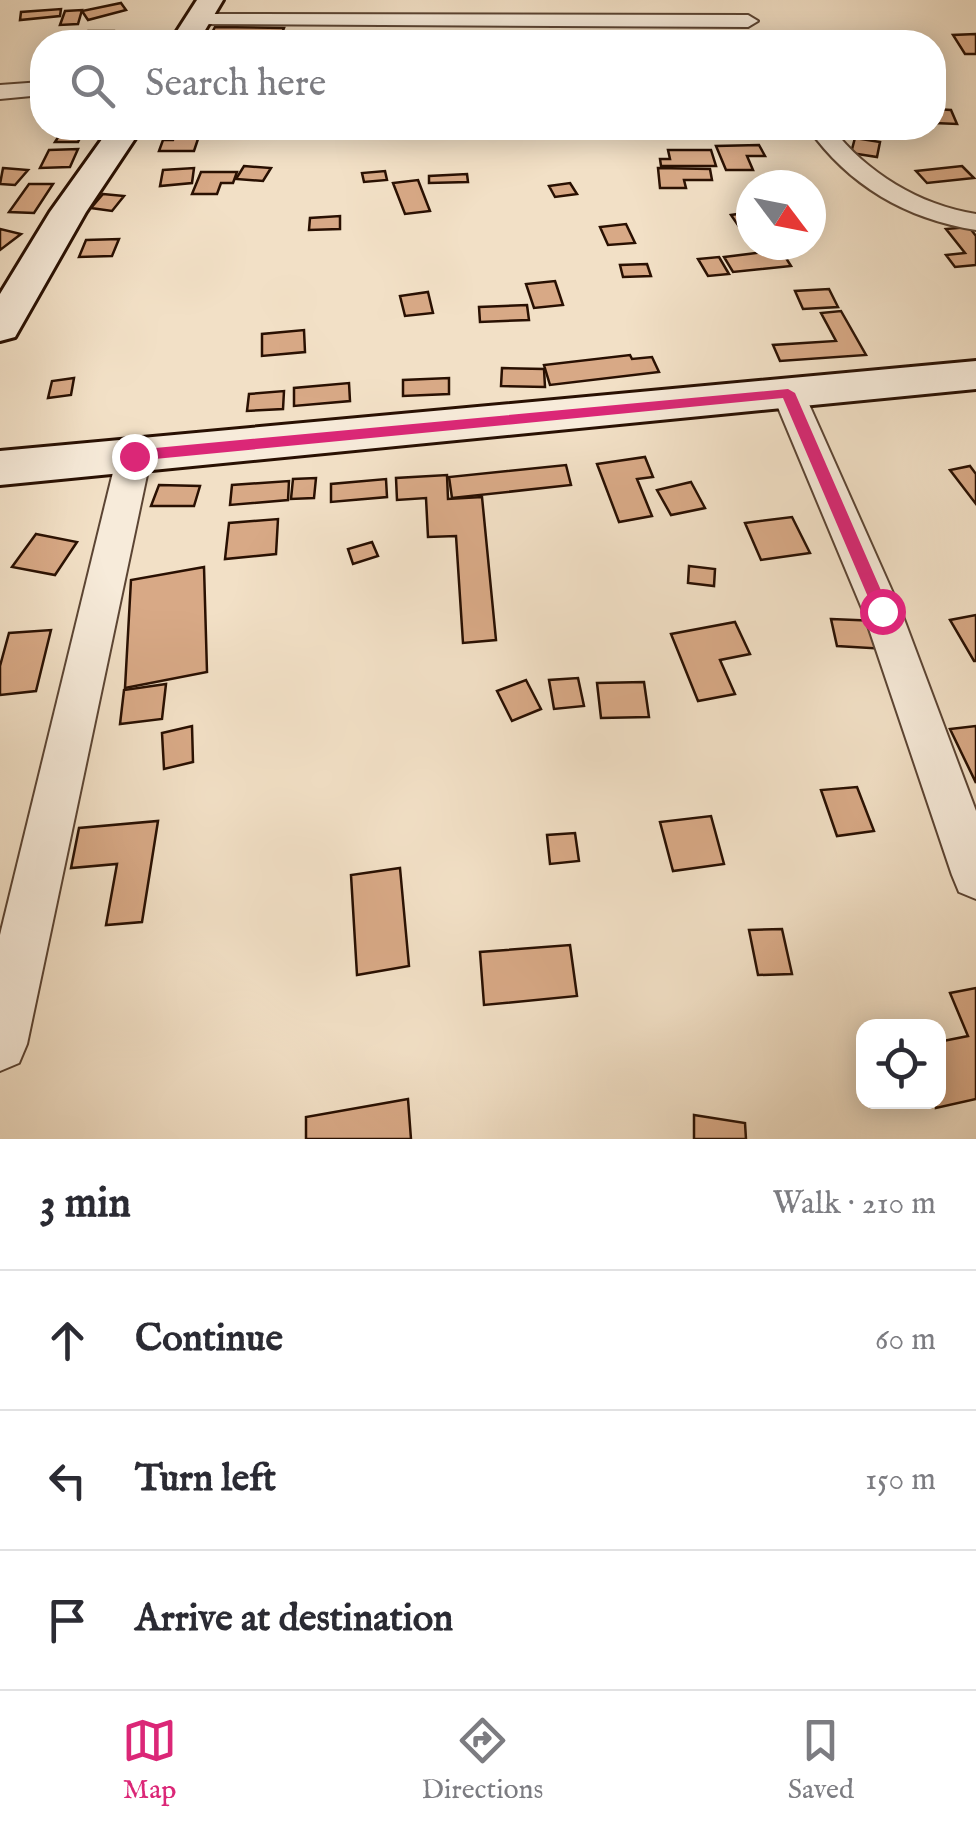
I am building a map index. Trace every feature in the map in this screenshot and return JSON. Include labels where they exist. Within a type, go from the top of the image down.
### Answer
[{"type":"main road","points":[[0,328],[14,282],[118,140]]},
{"type":"main road","points":[[0,468],[976,375]]},
{"type":"street","points":[[741,0],[754,30]]},
{"type":"street","points":[[198,21],[748,21]]},
{"type":"street","points":[[0,92],[30,90]]},
{"type":"street","points":[[832,140],[864,173],[917,205],[976,222]]},
{"type":"street","points":[[788,393],[882,611],[976,874]]},
{"type":"street","points":[[0,1044],[134,456]]},
{"type":"building","points":[[121,3],[126,10],[88,20],[82,11]]},
{"type":"building","points":[[61,9],[60,16],[20,20],[21,12]]},
{"type":"building","points":[[82,10],[78,24],[60,25],[65,11]]},
{"type":"building","points":[[215,27],[284,28],[283,30],[213,30]]},
{"type":"building","points":[[976,34],[976,54],[965,54],[953,35]]},
{"type":"building","points":[[946,110],[951,110],[957,124],[946,124]]},
{"type":"building","points":[[163,140],[198,140],[194,151],[159,151]]},
{"type":"building","points":[[854,140],[880,142],[877,157],[851,153]]},
{"type":"building","points":[[759,145],[765,156],[747,156],[753,170],[726,170],[716,146]]},
{"type":"building","points":[[78,149],[70,167],[40,168],[49,150]]},
{"type":"building","points":[[668,150],[711,150],[716,166],[661,166],[660,159],[670,159]]},
{"type":"building","points":[[244,166],[271,168],[263,181],[236,179]]},
{"type":"building","points":[[962,166],[974,178],[927,183],[916,171]]},
{"type":"building","points":[[3,168],[28,170],[15,185],[0,184]]},
{"type":"building","points":[[194,168],[192,183],[160,186],[163,170]]},
{"type":"building","points":[[658,168],[710,169],[712,180],[684,180],[686,188],[660,188]]},
{"type":"building","points":[[385,171],[387,180],[364,182],[362,173]]},
{"type":"building","points":[[201,172],[237,172],[233,183],[221,183],[217,194],[192,194]]},
{"type":"building","points":[[467,174],[468,182],[429,183],[429,176]]},
{"type":"building","points":[[418,180],[430,211],[405,214],[393,183]]},
{"type":"building","points":[[570,183],[577,194],[555,197],[549,186]]},
{"type":"building","points":[[29,184],[53,184],[34,213],[9,212]]},
{"type":"building","points":[[103,194],[124,196],[112,211],[91,208]]},
{"type":"building","points":[[340,216],[340,229],[309,230],[310,218]]},
{"type":"building","points":[[626,224],[635,243],[608,245],[600,227]]},
{"type":"building","points":[[969,227],[976,236],[976,265],[955,267],[946,255],[965,253],[946,229]]},
{"type":"building","points":[[0,229],[21,234],[0,250]]},
{"type":"building","points":[[119,239],[112,256],[79,257],[86,240]]},
{"type":"building","points":[[719,257],[729,274],[708,276],[698,259]]},
{"type":"building","points":[[724,257],[787,260],[791,266],[733,272]]},
{"type":"building","points":[[647,264],[651,276],[623,277],[620,265]]},
{"type":"building","points":[[555,281],[563,305],[534,308],[526,284]]},
{"type":"building","points":[[829,289],[838,307],[803,309],[795,291]]},
{"type":"building","points":[[428,292],[433,313],[405,316],[400,296]]},
{"type":"building","points":[[527,305],[529,320],[480,322],[479,307]]},
{"type":"building","points":[[841,311],[866,355],[780,361],[773,345],[836,341],[821,313]]},
{"type":"building","points":[[304,330],[305,352],[262,356],[262,334]]},
{"type":"building","points":[[630,355],[632,359],[652,357],[659,372],[550,385],[544,365]]},
{"type":"building","points":[[502,368],[544,369],[545,387],[501,386]]},
{"type":"building","points":[[74,378],[71,395],[48,398],[52,381]]},
{"type":"building","points":[[449,378],[449,394],[403,396],[403,380]]},
{"type":"building","points":[[349,383],[350,401],[294,406],[294,388]]},
{"type":"building","points":[[284,391],[283,409],[247,411],[249,394]]},
{"type":"building","points":[[645,457],[653,477],[637,479],[652,516],[619,522],[597,464]]},
{"type":"building","points":[[566,465],[571,485],[452,498],[449,477]]},
{"type":"building","points":[[970,466],[976,474],[976,504],[950,470]]},
{"type":"building","points":[[447,475],[448,499],[482,497],[496,640],[463,643],[456,536],[428,537],[426,498],[397,500],[396,478]]},
{"type":"building","points":[[316,478],[314,498],[291,499],[293,479]]},
{"type":"building","points":[[386,479],[387,497],[331,502],[331,484]]},
{"type":"building","points":[[289,481],[288,500],[230,505],[232,485]]},
{"type":"building","points":[[691,482],[705,508],[671,515],[657,490]]},
{"type":"building","points":[[159,485],[200,486],[194,506],[151,506]]},
{"type":"building","points":[[792,517],[810,553],[761,560],[745,523]]},
{"type":"building","points":[[278,519],[276,554],[225,559],[229,523]]},
{"type":"building","points":[[36,534],[77,542],[55,575],[12,567]]},
{"type":"building","points":[[372,542],[378,556],[353,564],[348,549]]},
{"type":"building","points":[[689,566],[715,569],[714,586],[688,583]]},
{"type":"building","points":[[204,567],[207,672],[125,688],[131,580]]},
{"type":"building","points":[[976,615],[976,661],[974,661],[950,620]]},
{"type":"building","points":[[831,619],[879,621],[886,649],[837,646]]},
{"type":"building","points":[[735,622],[750,654],[720,660],[735,694],[698,701],[671,634]]},
{"type":"building","points":[[51,630],[36,691],[0,695],[0,666],[9,633]]},
{"type":"building","points":[[578,678],[584,706],[554,709],[549,680]]},
{"type":"building","points":[[526,680],[541,709],[512,721],[497,691]]},
{"type":"building","points":[[644,682],[649,717],[601,718],[597,683]]},
{"type":"building","points":[[166,684],[162,719],[120,724],[124,690]]},
{"type":"building","points":[[192,726],[193,762],[164,769],[162,733]]},
{"type":"building","points":[[976,726],[976,783],[950,729]]},
{"type":"building","points":[[857,787],[874,831],[837,836],[821,790]]},
{"type":"building","points":[[711,816],[724,864],[673,871],[660,822]]},
{"type":"building","points":[[158,821],[142,922],[106,925],[117,864],[71,868],[79,828]]},
{"type":"building","points":[[575,833],[579,861],[550,864],[547,835]]},
{"type":"building","points":[[400,868],[409,966],[357,975],[351,875]]},
{"type":"building","points":[[782,929],[792,974],[758,975],[749,930]]},
{"type":"building","points":[[570,945],[577,996],[484,1005],[480,952]]},
{"type":"building","points":[[976,988],[976,1099],[946,1106],[946,1040],[968,1036],[950,993]]},
{"type":"building","points":[[408,1099],[411,1139],[306,1139],[306,1117]]},
{"type":"building","points":[[694,1115],[745,1123],[746,1139],[694,1139]]},
{"type":"route","points":[[134,456],[788,393],[882,611]]}]
